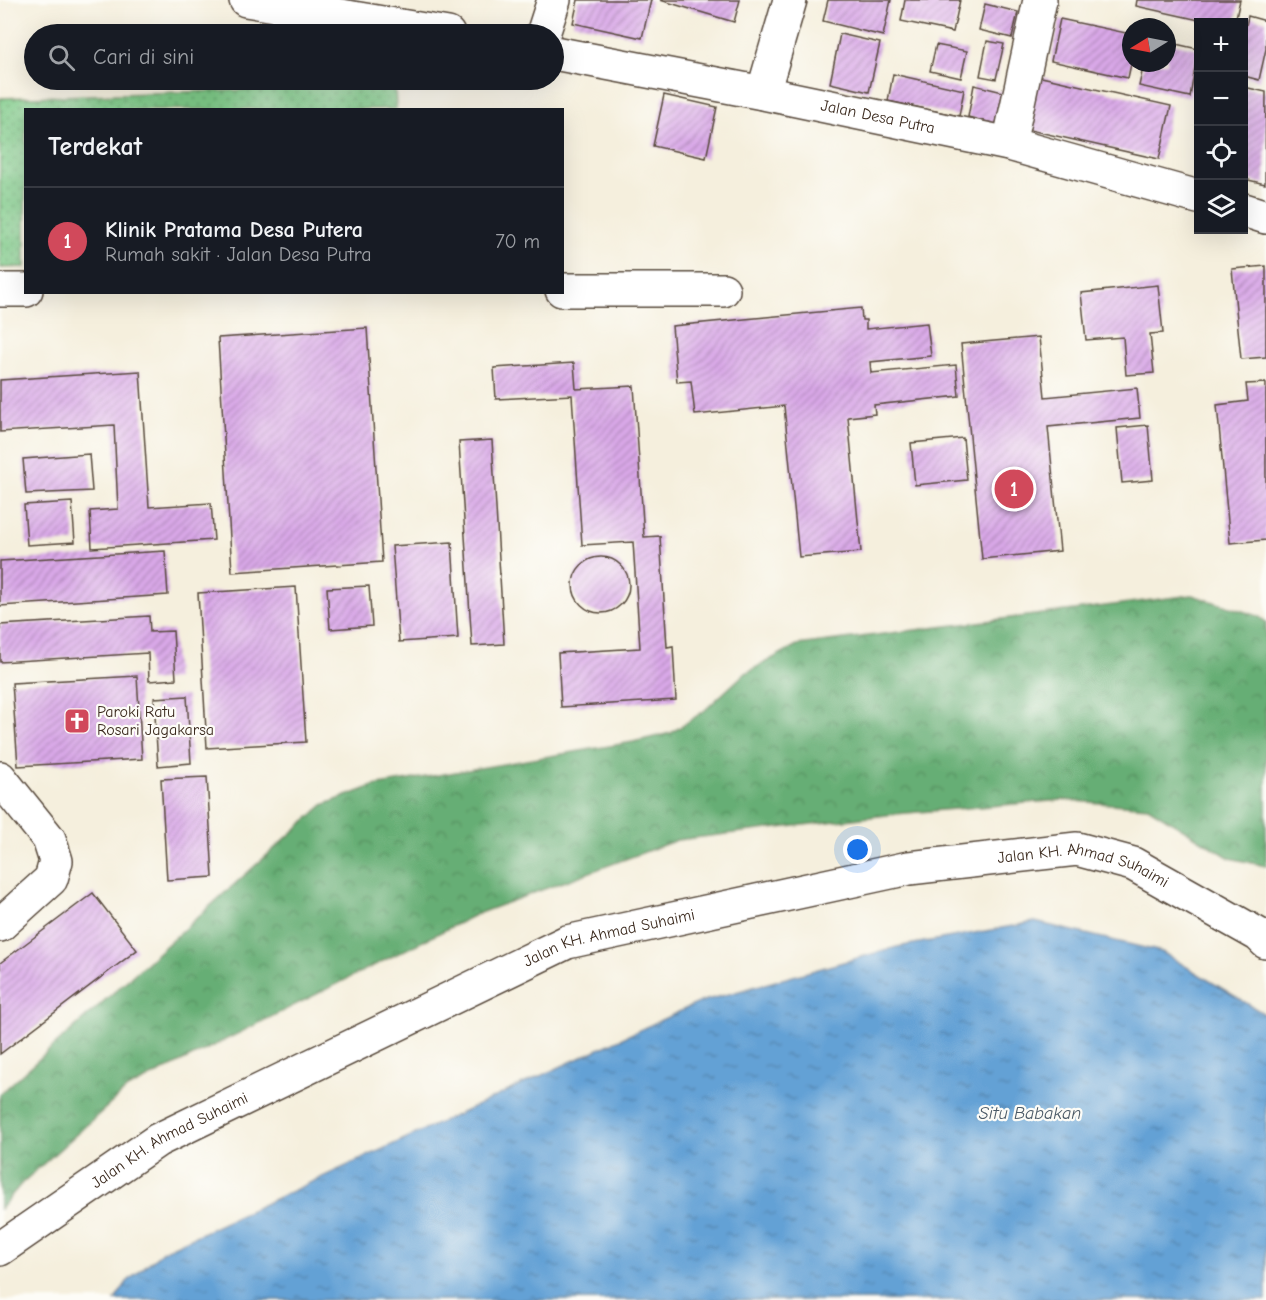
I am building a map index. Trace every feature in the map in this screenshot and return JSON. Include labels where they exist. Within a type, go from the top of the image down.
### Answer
[{"type":"street","points":[[246,0],[389,24]]},
{"type":"street","points":[[546,24],[554,0]]},
{"type":"street","points":[[763,93],[790,0]]},
{"type":"street","points":[[1009,144],[1040,0]]},
{"type":"street","name":"Jalan Desa Putra","points":[[564,55],[1009,144],[1194,196]]},
{"type":"street","points":[[1248,211],[1266,217]]},
{"type":"street","points":[[0,290],[24,290]]},
{"type":"street","points":[[564,290],[723,290]]},
{"type":"street","points":[[0,778],[49,839],[56,861],[51,879],[0,925]]},
{"type":"street","name":"Jalan KH. Ahmad Suhaimi","points":[[0,1249],[158,1140],[567,942],[909,868],[1077,849],[1133,864],[1203,902],[1259,935],[1266,942]]},
{"type":"green space","points":[[243,90],[395,90],[396,108],[24,108],[24,267],[0,268],[0,98]]},
{"type":"green space","points":[[1192,595],[1258,616],[1266,622],[1266,866],[1230,858],[1148,807],[1063,800],[895,814],[677,840],[477,914],[127,1089],[22,1183],[0,1209],[0,1094],[323,805],[373,786],[633,742],[671,733],[704,711],[744,674],[797,645]]},
{"type":"water","name":"Situ Babakan","points":[[1035,922],[1162,952],[1266,1015],[1266,1300],[115,1300],[127,1282],[163,1251],[700,1002],[897,947]]},
{"type":"building","points":[[578,0],[651,0],[642,38],[573,23]]},
{"type":"building","points":[[660,0],[740,0],[734,22]]},
{"type":"building","points":[[828,0],[891,0],[883,36],[823,21]]},
{"type":"building","points":[[905,0],[960,0],[953,32],[901,21]]},
{"type":"building","points":[[1137,0],[1240,0],[1236,18],[1194,19],[1136,6]]},
{"type":"building","points":[[985,4],[1018,12],[1012,38],[979,30]]},
{"type":"building","points":[[1248,16],[1266,21],[1266,49],[1259,80],[1248,77]]},
{"type":"building","points":[[1060,19],[1122,32],[1122,72],[1129,72],[1128,78],[1051,61]]},
{"type":"building","points":[[840,34],[880,43],[869,92],[830,83]]},
{"type":"building","points":[[987,41],[1004,44],[996,79],[980,76]]},
{"type":"building","points":[[1176,44],[1194,48],[1194,73],[1190,97],[1139,86],[1142,72],[1176,72]]},
{"type":"building","points":[[936,45],[967,51],[961,78],[930,71]]},
{"type":"building","points":[[893,74],[964,90],[959,116],[888,101]]},
{"type":"building","points":[[1037,76],[1171,106],[1159,159],[1025,129]]},
{"type":"building","points":[[974,85],[1003,92],[996,124],[968,117]]},
{"type":"building","points":[[1248,88],[1266,92],[1265,184],[1248,180]]},
{"type":"building","points":[[664,95],[717,107],[706,158],[653,146]]},
{"type":"building","points":[[1266,266],[1266,357],[1241,359],[1232,269]]},
{"type":"building","points":[[1158,285],[1163,333],[1150,334],[1154,373],[1126,375],[1123,337],[1086,340],[1081,293]]},
{"type":"building","points":[[861,308],[862,320],[866,320],[866,329],[927,323],[931,356],[870,362],[871,373],[956,365],[959,396],[874,405],[875,414],[848,417],[861,552],[799,557],[784,406],[695,415],[691,381],[677,382],[672,326]]},
{"type":"building","points":[[367,328],[382,562],[232,572],[218,338]]},
{"type":"building","points":[[1039,337],[1045,397],[1137,388],[1140,418],[1048,427],[1060,551],[982,559],[961,344]]},
{"type":"building","points":[[574,363],[576,389],[634,386],[644,537],[660,536],[667,647],[673,646],[676,700],[561,707],[558,653],[640,648],[633,542],[582,545],[572,395],[496,399],[494,368]]},
{"type":"building","points":[[140,371],[149,507],[211,503],[214,540],[92,548],[90,511],[118,509],[114,425],[0,432],[0,380]]},
{"type":"building","points":[[1266,383],[1266,540],[1230,543],[1217,405],[1248,401],[1246,384]]},
{"type":"building","points":[[1148,425],[1153,480],[1122,483],[1117,428]]},
{"type":"building","points":[[963,438],[967,480],[915,485],[911,443]]},
{"type":"building","points":[[492,440],[504,644],[472,646],[459,442]]},
{"type":"building","points":[[89,454],[92,491],[26,494],[23,459]]},
{"type":"building","points":[[72,502],[75,542],[27,545],[24,505]]},
{"type":"building","points":[[452,542],[458,638],[399,642],[392,546]]},
{"type":"building","points":[[165,551],[168,595],[0,606],[0,561]]},
{"type":"building","points":[[601,557],[612,559],[621,565],[627,574],[629,585],[627,596],[621,605],[612,611],[601,613],[590,611],[581,605],[575,596],[573,585],[575,574],[581,565],[590,559]]},
{"type":"building","points":[[369,586],[372,626],[330,629],[327,588]]},
{"type":"building","points":[[296,587],[306,742],[207,748],[198,593]]},
{"type":"building","points":[[149,616],[150,632],[173,631],[176,679],[149,681],[148,653],[0,662],[0,625]]},
{"type":"building","name":"Paroki Ratu Rosari Jagakarsa","points":[[137,676],[142,759],[18,766],[12,683]]},
{"type":"building","points":[[187,696],[191,763],[158,766],[154,698]]},
{"type":"building","points":[[207,777],[213,877],[167,880],[161,779]]},
{"type":"building","points":[[93,893],[137,950],[0,1054],[0,963]]},
{"type":"place","name":"Klinik Pratama Desa Putera","points":[[1014,489]]},
{"type":"place","name":"Paroki Ratu Rosari Jagakarsa","points":[[77,721]]}]
